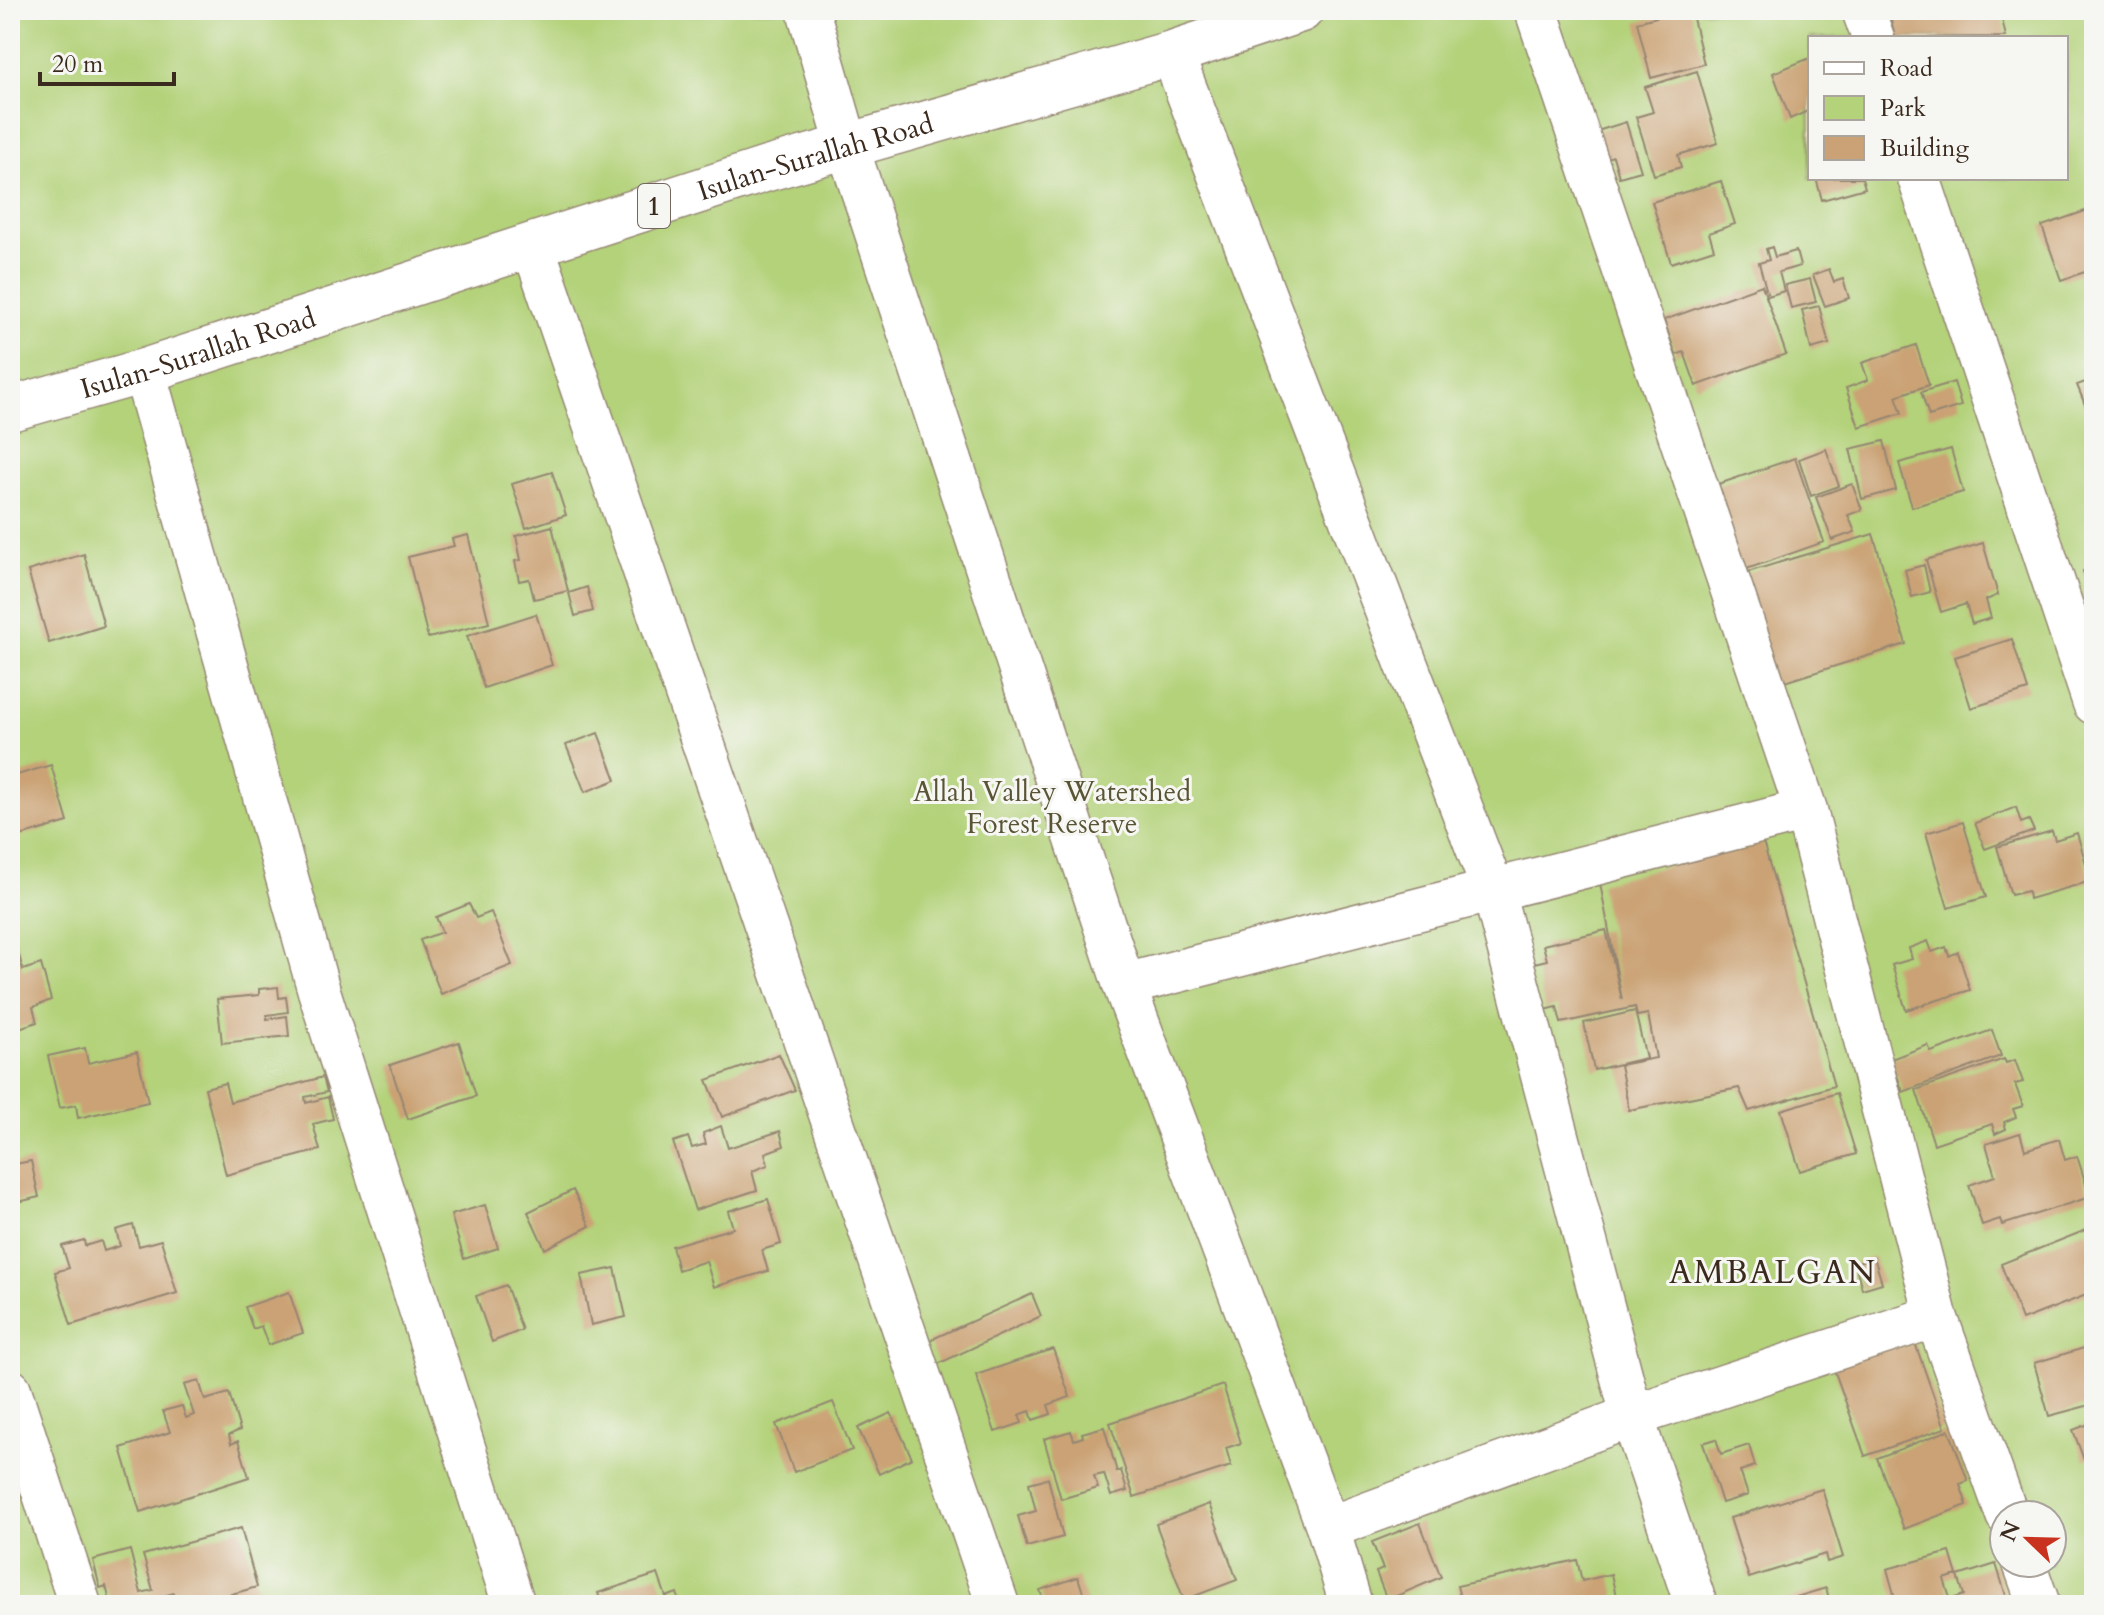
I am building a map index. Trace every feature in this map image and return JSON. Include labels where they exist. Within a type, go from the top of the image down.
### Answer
[{"type":"highway","name":"Isulan-Surallah Road","points":[[10,409],[144,371],[847,145],[1172,53],[1301,10]]},
{"type":"street","points":[[808,10],[847,145],[1124,985],[1328,1528],[1351,1605]]},
{"type":"street","points":[[1536,10],[1806,810],[1936,1316],[2001,1499]]},
{"type":"street","points":[[1863,10],[1872,36]]},
{"type":"street","points":[[1172,53],[1493,890],[1632,1416],[1696,1605]]},
{"type":"street","points":[[1920,180],[2094,703]]},
{"type":"street","points":[[533,246],[998,1605]]},
{"type":"street","points":[[144,371],[319,991],[514,1605]]},
{"type":"street","points":[[1124,985],[1806,810]]},
{"type":"street","points":[[1328,1528],[1632,1416],[1936,1316]]},
{"type":"street","points":[[10,1390],[80,1605]]},
{"type":"street","points":[[2030,1579],[2039,1605]]},
{"type":"green space","name":"Allah Valley Watershed Forest Reserve","points":[[10,10],[2094,10],[2094,1605],[10,1605]]},
{"type":"building","points":[[1691,10],[1704,64],[1651,78],[1637,22]]},
{"type":"building","points":[[1889,10],[2000,10],[2006,36],[1895,36]]},
{"type":"building","points":[[1808,59],[1808,111],[1790,119],[1773,73]]},
{"type":"building","points":[[1697,71],[1718,143],[1678,155],[1681,167],[1654,175],[1636,117],[1653,112],[1645,87]]},
{"type":"building","points":[[1626,122],[1641,171],[1619,177],[1613,156],[1600,160],[1591,133]]},
{"type":"building","points":[[1817,180],[1863,180],[1865,188],[1822,200]]},
{"type":"building","points":[[1721,181],[1735,224],[1709,233],[1714,249],[1671,263],[1652,202]]},
{"type":"building","points":[[2094,208],[2094,269],[2061,280],[2042,226]]},
{"type":"building","points":[[1772,247],[1775,257],[1796,251],[1800,266],[1779,272],[1784,291],[1768,296],[1759,263],[1769,260],[1766,249]]},
{"type":"building","points":[[1829,269],[1834,282],[1843,279],[1849,298],[1825,306],[1813,275]]},
{"type":"building","points":[[1810,279],[1816,302],[1791,308],[1785,285]]},
{"type":"building","points":[[1762,285],[1786,354],[1696,386],[1684,352],[1676,355],[1664,320]]},
{"type":"building","points":[[1819,306],[1829,344],[1811,349],[1802,310]]},
{"type":"building","points":[[1916,345],[1929,385],[1896,396],[1902,413],[1859,427],[1846,388],[1868,380],[1862,363]]},
{"type":"building","points":[[2094,379],[2094,415],[2090,417],[2077,385]]},
{"type":"building","points":[[1954,382],[1961,406],[1929,416],[1921,392]]},
{"type":"building","points":[[1884,441],[1896,490],[1862,499],[1850,449]]},
{"type":"building","points":[[1826,449],[1839,486],[1811,496],[1799,459]]},
{"type":"building","points":[[1951,449],[1963,492],[1912,507],[1899,463]]},
{"type":"building","points":[[1795,458],[1824,542],[1738,572],[1710,487]]},
{"type":"building","points":[[552,472],[566,515],[526,528],[512,484]]},
{"type":"building","points":[[1852,484],[1862,510],[1848,515],[1855,532],[1832,540],[1816,497]]},
{"type":"building","points":[[552,526],[568,591],[534,599],[529,579],[519,581],[515,561],[521,560],[516,536]]},
{"type":"building","points":[[1873,534],[1906,644],[1768,687],[1735,576]]},
{"type":"building","points":[[468,535],[489,623],[428,638],[408,557],[454,546],[452,539]]},
{"type":"building","points":[[1983,543],[1998,595],[1986,600],[1991,618],[1972,624],[1966,604],[1941,612],[1926,560]]},
{"type":"building","points":[[84,554],[104,626],[49,643],[28,571]]},
{"type":"building","points":[[1924,565],[1930,592],[1912,597],[1905,570]]},
{"type":"building","points":[[2094,568],[2094,604],[2093,604],[2083,571]]},
{"type":"building","points":[[587,587],[593,611],[575,616],[569,593]]},
{"type":"building","points":[[536,614],[552,665],[484,688],[467,636]]},
{"type":"building","points":[[2012,639],[2028,690],[1971,708],[1955,657]]},
{"type":"building","points":[[598,733],[616,780],[585,792],[566,745]]},
{"type":"building","points":[[51,765],[68,822],[10,839],[10,777]]},
{"type":"building","points":[[2016,807],[2021,823],[2029,820],[2034,831],[1985,849],[1975,823]]},
{"type":"building","points":[[1963,822],[1986,897],[1948,908],[1926,833]]},
{"type":"building","points":[[2052,831],[2055,840],[2077,833],[2091,881],[2029,899],[2028,891],[2011,895],[1997,847]]},
{"type":"building","points":[[1763,842],[1834,1086],[1749,1111],[1739,1088],[1629,1110],[1620,1065],[1656,1058],[1648,1014],[1637,1016],[1635,1007],[1561,1023],[1557,1007],[1545,1010],[1534,963],[1547,960],[1543,945],[1606,930],[1622,1000],[1600,883]]},
{"type":"building","points":[[469,904],[476,918],[491,912],[512,965],[441,994],[420,940],[442,932],[436,917]]},
{"type":"building","points":[[1928,941],[1932,952],[1946,947],[1949,956],[1958,952],[1970,990],[1906,1010],[1892,965],[1912,959],[1909,948]]},
{"type":"building","points":[[17,948],[23,970],[41,964],[51,1000],[33,1007],[37,1022],[10,1031],[10,950]]},
{"type":"building","points":[[278,987],[279,998],[286,997],[288,1012],[267,1015],[267,1019],[287,1016],[289,1036],[222,1043],[217,999],[259,995],[259,989]]},
{"type":"building","points":[[1635,1011],[1646,1058],[1594,1070],[1584,1023]]},
{"type":"building","points":[[1992,1030],[2001,1056],[1903,1092],[1891,1059],[1928,1045],[1931,1052]]},
{"type":"building","points":[[459,1042],[476,1096],[408,1119],[390,1065]]},
{"type":"building","points":[[85,1048],[88,1063],[137,1052],[148,1102],[78,1118],[76,1105],[60,1108],[48,1056]]},
{"type":"building","points":[[779,1054],[795,1090],[722,1117],[707,1080]]},
{"type":"building","points":[[2004,1059],[2006,1063],[2015,1060],[2023,1082],[2015,1084],[2023,1106],[2013,1109],[2016,1117],[2004,1122],[2006,1129],[1995,1134],[1992,1124],[1934,1144],[1916,1090]]},
{"type":"building","points":[[323,1077],[327,1092],[305,1097],[306,1103],[328,1097],[333,1119],[313,1124],[320,1150],[226,1175],[205,1088],[225,1083],[230,1102]]},
{"type":"building","points":[[1837,1093],[1856,1154],[1800,1171],[1781,1110]]},
{"type":"building","points":[[721,1126],[728,1148],[780,1131],[784,1146],[765,1153],[768,1165],[752,1171],[757,1190],[695,1210],[673,1142],[688,1137],[692,1148],[706,1144],[703,1133]]},
{"type":"building","points":[[2020,1133],[2025,1150],[2059,1139],[2065,1160],[2077,1156],[2090,1197],[2002,1225],[2000,1219],[1982,1225],[1969,1185],[1995,1176],[1986,1144]]},
{"type":"building","points":[[31,1161],[39,1197],[10,1204],[10,1165]]},
{"type":"building","points":[[573,1190],[590,1226],[545,1249],[528,1212]]},
{"type":"building","points":[[768,1199],[781,1244],[762,1250],[768,1271],[714,1287],[706,1261],[678,1270],[672,1246],[733,1228],[728,1211]]},
{"type":"building","points":[[485,1205],[498,1248],[464,1259],[451,1215]]},
{"type":"building","points":[[133,1225],[139,1246],[161,1240],[177,1293],[71,1325],[55,1272],[69,1268],[62,1246],[84,1240],[85,1246],[101,1241],[104,1251],[120,1246],[116,1230]]},
{"type":"building","points":[[2086,1230],[2094,1251],[2094,1292],[2022,1320],[2001,1264]]},
{"type":"building","points":[[1874,1257],[1882,1283],[1862,1289],[1855,1263]]},
{"type":"building","points":[[615,1268],[626,1317],[591,1325],[581,1275]]},
{"type":"building","points":[[506,1285],[522,1330],[492,1342],[476,1296]]},
{"type":"building","points":[[289,1292],[303,1333],[268,1345],[261,1326],[253,1329],[245,1307]]},
{"type":"building","points":[[1032,1294],[1041,1316],[938,1364],[928,1341]]},
{"type":"building","points":[[1915,1343],[1945,1428],[1865,1456],[1831,1361]]},
{"type":"building","points":[[2094,1345],[2094,1404],[2049,1416],[2034,1363]]},
{"type":"building","points":[[1053,1349],[1070,1397],[1048,1405],[1051,1414],[1033,1420],[1030,1411],[1019,1415],[1022,1423],[995,1432],[976,1375]]},
{"type":"building","points":[[199,1381],[205,1400],[229,1393],[240,1430],[229,1435],[231,1444],[238,1441],[249,1477],[140,1512],[121,1448],[170,1432],[163,1411],[182,1406],[186,1418],[194,1415],[184,1385]]},
{"type":"building","points":[[1223,1385],[1241,1443],[1226,1448],[1231,1466],[1134,1497],[1110,1423]]},
{"type":"building","points":[[833,1402],[852,1450],[794,1472],[776,1424]]},
{"type":"building","points":[[891,1413],[912,1458],[879,1474],[858,1428]]},
{"type":"building","points":[[2094,1422],[2094,1456],[2084,1460],[2073,1430]]},
{"type":"building","points":[[1104,1427],[1117,1472],[1121,1470],[1127,1491],[1111,1496],[1104,1474],[1094,1476],[1098,1488],[1061,1499],[1044,1439],[1071,1431],[1074,1440],[1083,1437],[1082,1433]]},
{"type":"building","points":[[1949,1430],[1968,1481],[1960,1484],[1967,1505],[1904,1529],[1877,1458]]},
{"type":"building","points":[[1716,1439],[1721,1454],[1749,1445],[1755,1466],[1740,1471],[1748,1495],[1722,1503],[1703,1443]]},
{"type":"building","points":[[1048,1478],[1063,1537],[1027,1547],[1018,1516],[1036,1511],[1029,1483]]},
{"type":"building","points":[[1822,1489],[1843,1557],[1827,1562],[1825,1554],[1749,1578],[1730,1518]]},
{"type":"building","points":[[1209,1504],[1237,1580],[1184,1600],[1156,1524]]},
{"type":"building","points":[[1420,1523],[1441,1577],[1387,1600],[1376,1572],[1383,1569],[1372,1542]]},
{"type":"building","points":[[241,1528],[257,1587],[192,1605],[178,1605],[174,1593],[131,1605],[111,1605],[106,1586],[100,1588],[93,1560],[130,1550],[141,1593],[153,1590],[143,1555]]},
{"type":"building","points":[[1950,1552],[1957,1575],[1944,1579],[1952,1605],[1897,1605],[1887,1569]]},
{"type":"building","points":[[1577,1560],[1582,1581],[1611,1574],[1618,1605],[1462,1605],[1457,1586]]},
{"type":"building","points":[[1988,1567],[1988,1579],[2001,1579],[2009,1605],[1954,1605],[1952,1599],[1964,1595],[1958,1576]]},
{"type":"building","points":[[658,1574],[666,1597],[677,1593],[681,1605],[602,1605],[598,1593]]},
{"type":"building","points":[[1078,1577],[1087,1605],[1045,1605],[1040,1590]]},
{"type":"building","points":[[1826,1588],[1831,1605],[1773,1604]]},
{"type":"district","name":"AMBALGAN","points":[[1773,1272]]}]
